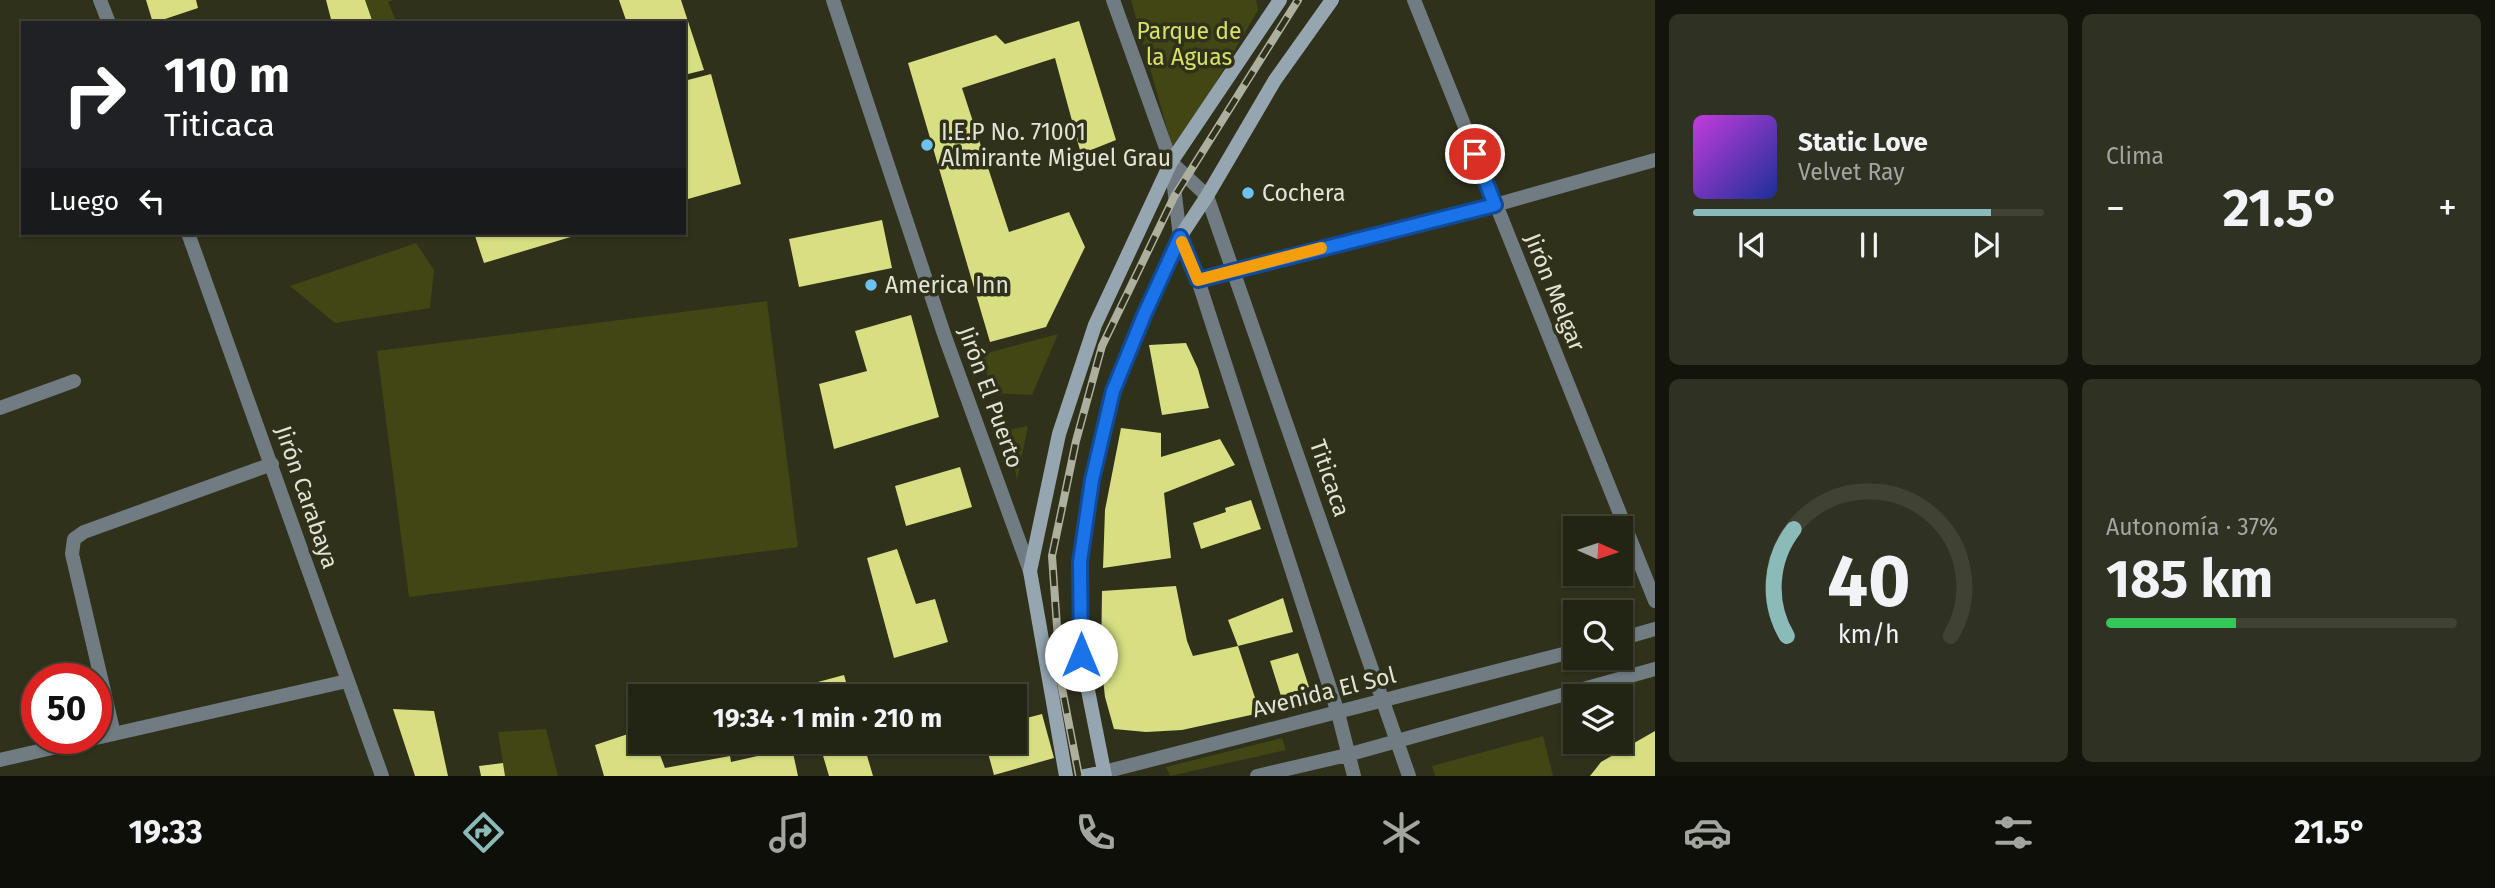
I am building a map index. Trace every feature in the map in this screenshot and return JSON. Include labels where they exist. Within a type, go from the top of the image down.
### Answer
[{"type":"main road","points":[[1030,571],[1059,434],[1095,325],[1171,162],[1280,0]]},
{"type":"main road","points":[[1104,774],[1081,655],[1080,562],[1092,480],[1113,391],[1180,237],[1275,80],[1332,0]]},
{"type":"main road","name":"Jirón El Puerto","points":[[1030,571],[1066,776]]},
{"type":"main road","name":"Avenida El Sol","points":[[1084,776],[1104,774]]},
{"type":"street","points":[[100,0],[109,21]]},
{"type":"street","name":"Jirón El Puerto","points":[[833,0],[945,337],[1030,571]]},
{"type":"street","points":[[1113,0],[1171,162],[1180,237],[1198,280],[1338,713],[1354,776]]},
{"type":"street","name":"Jirón Melgar","points":[[1414,0],[1655,601]]},
{"type":"street","points":[[1198,280],[1495,205],[1655,160]]},
{"type":"street","points":[[1171,162],[1207,196]]},
{"type":"street","name":"Titicaca","points":[[1207,196],[1409,776]]},
{"type":"street","name":"Jirón Carabaya","points":[[189,235],[382,776]]},
{"type":"street","points":[[0,408],[74,381]]},
{"type":"street","points":[[272,464],[84,532],[74,539],[72,554],[114,734],[347,681]]},
{"type":"street","points":[[1633,635],[1655,629]]},
{"type":"street","name":"Avenida El Sol","points":[[1104,774],[1563,654]]},
{"type":"street","points":[[1256,776],[1348,755],[1655,669]]},
{"type":"street","points":[[0,758],[21,754]]},
{"type":"green space","points":[[365,0],[393,0],[388,2],[396,21],[372,21]]},
{"type":"green space","name":"Parque de la Aguas","points":[[1131,0],[1256,0],[1258,10],[1174,154]]},
{"type":"green space","points":[[416,243],[434,270],[430,308],[335,323],[290,286]]},
{"type":"green space","points":[[767,301],[798,547],[409,597],[377,351]]},
{"type":"green space","points":[[1058,334],[1032,395],[991,393],[983,354]]},
{"type":"green space","points":[[1028,426],[1017,480],[1007,430]]},
{"type":"green space","points":[[546,729],[558,776],[505,776],[498,732]]},
{"type":"green space","points":[[1543,736],[1553,776],[1435,776],[1432,766]]},
{"type":"green space","points":[[1282,738],[1286,750],[1170,776],[1166,767]]},
{"type":"building","points":[[146,0],[196,0],[198,8],[152,21]]},
{"type":"building","points":[[326,0],[365,0],[372,21],[331,21]]},
{"type":"building","points":[[619,0],[681,0],[704,70],[686,74],[686,21],[626,21]]},
{"type":"building","points":[[1079,21],[1116,140],[1081,154],[1055,58],[962,88],[1009,232],[1069,212],[1085,247],[1046,327],[990,342],[908,63],[996,35],[1005,44]]},
{"type":"building","points":[[711,74],[741,184],[688,199],[686,193],[686,80]]},
{"type":"building","points":[[882,220],[892,268],[799,287],[789,239]]},
{"type":"building","points":[[475,235],[577,235],[484,263]]},
{"type":"building","points":[[911,315],[939,417],[834,449],[819,384],[867,371],[855,331]]},
{"type":"building","points":[[1186,343],[1198,369],[1209,408],[1162,415],[1149,345]]},
{"type":"building","points":[[1121,428],[1161,433],[1161,457],[1220,439],[1235,465],[1164,493],[1171,558],[1103,568],[1105,510]]},
{"type":"building","points":[[960,467],[972,507],[906,526],[895,486]]},
{"type":"building","points":[[1251,500],[1261,529],[1201,549],[1193,523],[1226,512],[1225,508]]},
{"type":"building","points":[[897,549],[916,604],[935,599],[948,642],[894,658],[867,558]]},
{"type":"building","points":[[1176,586],[1187,641],[1193,656],[1238,646],[1260,713],[1182,730],[1146,732],[1114,729],[1105,697],[1101,662],[1102,591]]},
{"type":"building","points":[[1283,598],[1293,632],[1238,646],[1228,620]]},
{"type":"building","points":[[1298,653],[1309,687],[1281,696],[1270,661]]},
{"type":"building","points":[[844,675],[847,684],[810,684]]},
{"type":"building","points":[[393,709],[434,711],[448,776],[415,776]]},
{"type":"building","points":[[1042,714],[1054,758],[994,775],[988,754],[1027,754],[1027,718]]},
{"type":"building","points":[[1655,731],[1655,776],[1590,776],[1601,762],[1615,754],[1633,754],[1633,744]]},
{"type":"building","points":[[628,734],[628,754],[660,754],[665,768],[730,756],[731,762],[766,754],[793,754],[798,776],[604,776],[595,745]]},
{"type":"building","points":[[823,754],[867,754],[873,776],[829,776]]},
{"type":"building","points":[[503,763],[505,776],[481,776],[479,766]]},
{"type":"railway","points":[[1079,776],[1061,683],[1052,556],[1076,441],[1102,346],[1174,197],[1298,0]]},
{"type":"slow traffic","points":[[1182,242],[1198,280],[1321,248]]},
{"type":"place","name":"I.E.P No. 71001 Almirante Miguel Grau","points":[[927,145]]},
{"type":"place","name":"Cochera","points":[[1248,193]]},
{"type":"place","name":"America Inn","points":[[871,285]]},
{"type":"route","points":[[1081,655],[1080,562],[1092,480],[1113,391],[1180,237],[1198,280],[1495,205],[1475,154]]}]
